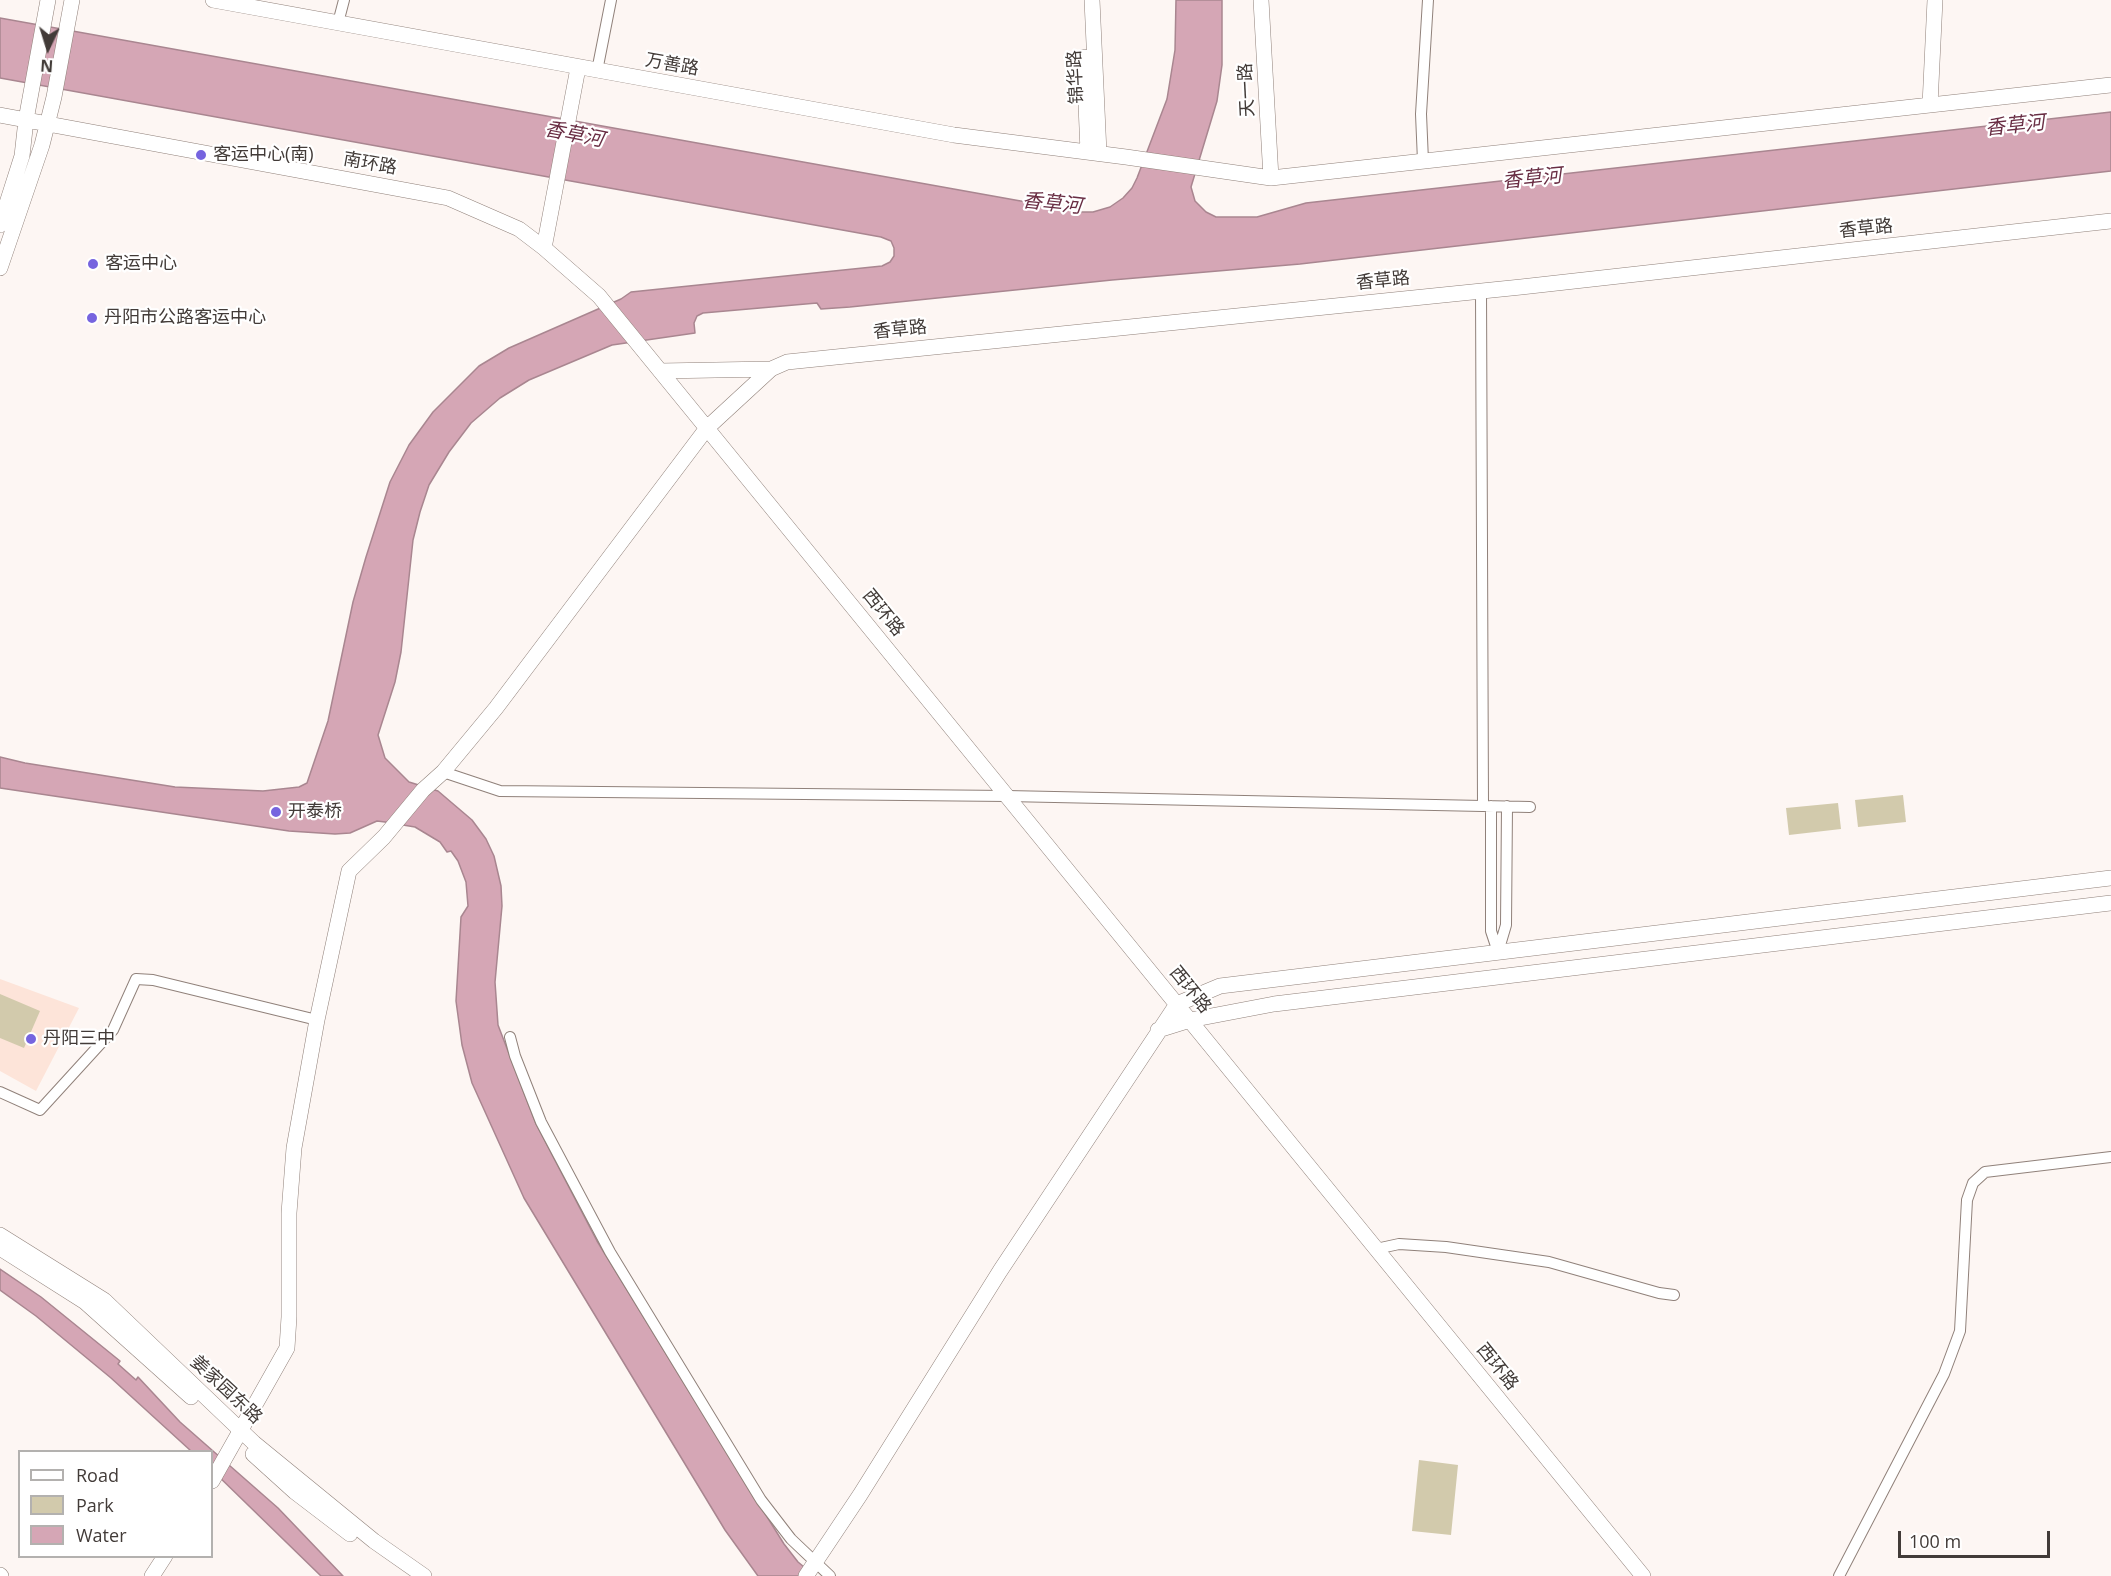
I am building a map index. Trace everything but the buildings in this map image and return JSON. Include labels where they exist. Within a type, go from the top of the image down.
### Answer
[{"type":"main road","name":"万善路","points":[[213,0],[954,135],[1126,156],[1271,178],[2111,85]]},
{"type":"main road","name":"锦华路","points":[[1082,0],[1094,152]]},
{"type":"main road","name":"锦华路","points":[[1092,0],[1094,152]]},
{"type":"main road","name":"天一路","points":[[1261,0],[1271,178]]},
{"type":"main road","points":[[1929,105],[1935,0]]},
{"type":"main road","points":[[0,225],[22,156],[26,120],[47,3]]},
{"type":"main road","points":[[0,268],[38,160],[48,124],[72,4]]},
{"type":"main road","points":[[544,248],[578,68]]},
{"type":"main road","name":"南环路","points":[[0,115],[448,198],[519,229],[544,248],[599,297],[660,371]]},
{"type":"main road","name":"香草路","points":[[660,371],[771,369],[787,362],[1481,291],[2111,221]]},
{"type":"main road","points":[[213,1478],[287,1348],[289,1213],[294,1148],[317,1020],[349,871],[423,790],[443,772],[496,708],[707,429],[771,369]]},
{"type":"main road","points":[[660,371],[707,429]]},
{"type":"main road","name":"西环路","points":[[707,429],[1643,1576]]},
{"type":"main road","points":[[810,1570],[860,1495],[1000,1271],[1177,1004],[1220,986],[2111,878]]},
{"type":"main road","points":[[1158,1030],[1190,1020],[1274,1004],[2111,903]]},
{"type":"main road","points":[[1498,952],[1499,977]]},
{"type":"main road","name":"姜家园东路","points":[[0,1235],[104,1300],[295,1492],[406,1576]]},
{"type":"main road","name":"姜家园东路","points":[[0,1248],[85,1302],[238,1435],[374,1541],[424,1576]]},
{"type":"main road","points":[[152,1576],[164,1558]]},
{"type":"street","points":[[338,23],[344,0]]},
{"type":"street","points":[[597,71],[611,0]]},
{"type":"street","points":[[1423,161],[1421,114],[1428,0]]},
{"type":"street","points":[[1481,291],[1487,806],[1491,931],[1498,952]]},
{"type":"street","points":[[443,772],[500,791],[1007,796],[1530,807]]},
{"type":"street","points":[[1498,952],[1506,926],[1507,806]]},
{"type":"street","points":[[0,1092],[40,1110],[113,1030],[136,979],[153,980],[317,1020]]},
{"type":"street","points":[[510,1037],[515,1056],[541,1122],[610,1252],[761,1500],[791,1539],[810,1570],[830,1576]]},
{"type":"street","points":[[1839,1576],[1944,1374],[1960,1332],[1967,1200],[1973,1183],[1985,1172],[2111,1157]]},
{"type":"street","points":[[1376,1249],[1399,1244],[1446,1247],[1549,1262],[1659,1293],[1674,1295]]},
{"type":"shaded area","name":"丹阳三中","points":[[0,979],[79,1008],[36,1091],[0,1071]]},
{"type":"green space","points":[[1903,795],[1906,822],[1858,827],[1855,800]]},
{"type":"green space","points":[[1838,803],[1841,829],[1789,835],[1786,808]]},
{"type":"green space","points":[[0,994],[40,1011],[24,1048],[0,1038]]},
{"type":"green space","points":[[1419,1460],[1458,1465],[1451,1535],[1412,1531]]},
{"type":"water","name":"香草河","points":[[1176,0],[1222,0],[1222,65],[1217,101],[1191,187],[1195,201],[1206,212],[1216,217],[1257,217],[1306,203],[2111,112],[2111,171],[1300,264],[1112,280],[850,307],[821,309],[817,303],[703,313],[697,316],[694,323],[695,333],[612,345],[529,380],[500,398],[471,423],[449,452],[429,485],[420,512],[413,540],[401,652],[395,682],[378,735],[385,758],[409,782],[438,791],[472,820],[486,839],[494,856],[501,886],[502,906],[495,982],[498,1025],[536,1124],[597,1241],[695,1401],[784,1544],[798,1562],[815,1576],[758,1576],[725,1530],[524,1198],[472,1083],[462,1045],[456,1001],[461,917],[468,906],[466,882],[458,861],[451,851],[447,852],[440,842],[415,827],[385,822],[377,821],[350,833],[289,831],[0,788],[0,757],[175,787],[263,791],[299,787],[307,783],[328,721],[353,602],[390,482],[409,445],[433,412],[479,366],[509,348],[621,299],[631,292],[882,266],[890,262],[894,256],[891,241],[881,237],[0,78],[0,18],[1082,212],[1093,212],[1110,207],[1123,198],[1137,178],[1167,99],[1175,50]]},
{"type":"water","points":[[0,1269],[41,1297],[120,1361],[118,1364],[136,1380],[138,1377],[180,1422],[212,1450],[190,1450],[111,1378],[36,1316],[0,1290]]},
{"type":"water","points":[[213,1451],[278,1508],[343,1576],[321,1576],[213,1471]]},
{"type":"place","name":"客运中心(南)","points":[[201,155]]},
{"type":"place","name":"客运中心","points":[[93,264]]},
{"type":"place","name":"丹阳市公路客运中心","points":[[92,318]]},
{"type":"place","name":"开泰桥","points":[[276,812]]},
{"type":"place","name":"丹阳三中","points":[[31,1039]]}]
